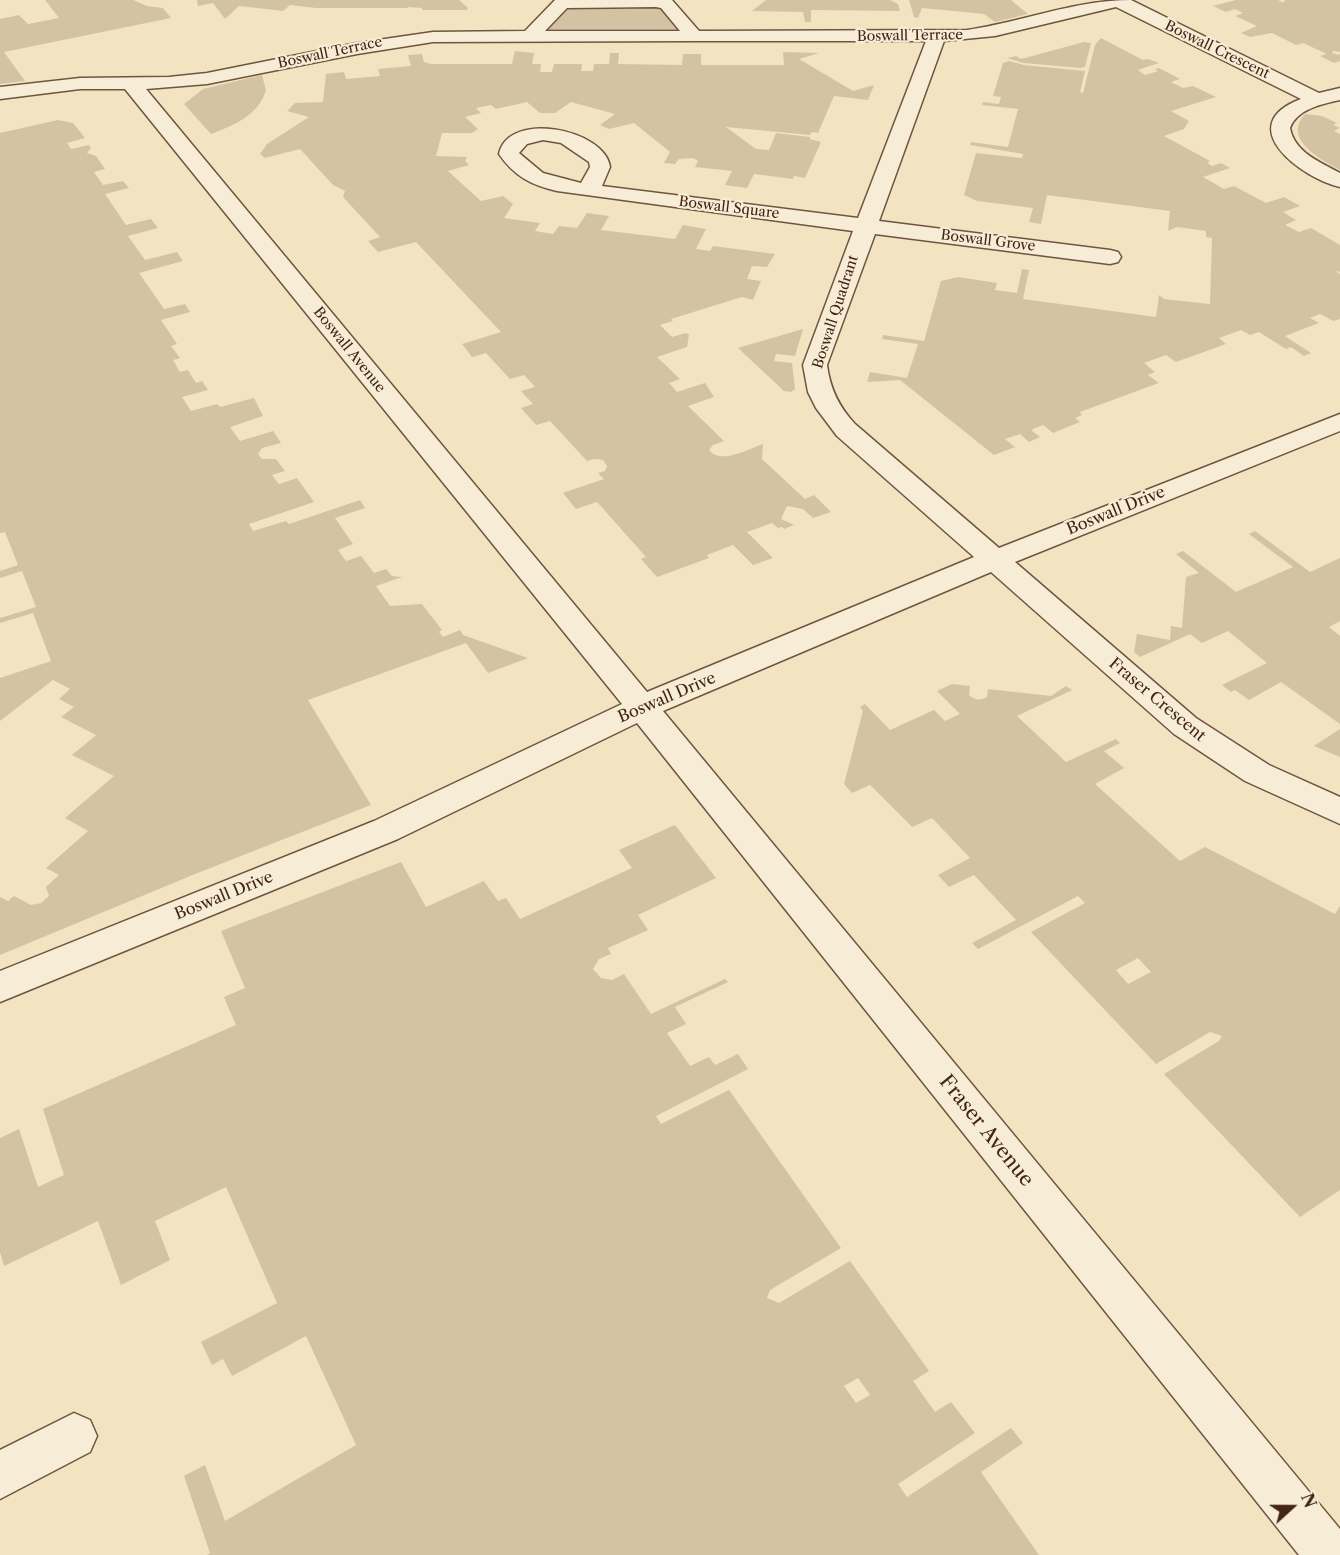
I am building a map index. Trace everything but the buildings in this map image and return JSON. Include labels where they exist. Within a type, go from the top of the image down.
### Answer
[{"type":"street","name":"Boswall Terrace","points":[[131,84],[172,84],[206,80],[364,45],[407,39],[455,36],[936,37],[995,31],[1120,0]]},
{"type":"street","name":"Boswall Crescent","points":[[1120,0],[1316,99]]},
{"type":"street","points":[[530,36],[562,3],[656,2],[667,4],[695,37]]},
{"type":"street","name":"Boswall Quadrant","points":[[936,37],[815,365],[818,386],[832,413],[846,430],[994,560]]},
{"type":"street","points":[[7,92],[81,82],[111,81],[131,84]]},
{"type":"street","name":"Boswall Avenue","points":[[131,84],[642,707]]},
{"type":"street","points":[[1340,94],[1316,99],[1289,113],[1281,124],[1280,133],[1284,142],[1298,157],[1340,180]]},
{"type":"street","name":"Boswall Square","points":[[592,191],[866,226]]},
{"type":"street","name":"Boswall Grove","points":[[866,226],[1110,257]]},
{"type":"street","name":"Boswall Drive","points":[[0,987],[386,830],[642,707],[994,560],[1340,422]]},
{"type":"street","name":"Fraser Crescent","points":[[994,560],[1206,742],[1257,773],[1340,811]]},
{"type":"street","name":"Fraser Avenue","points":[[642,707],[1330,1555]]},
{"type":"street","points":[[0,1475],[74,1436]]},
{"type":"shaded area","points":[[45,0],[133,0],[147,6],[163,8],[171,18],[4,52],[25,81],[0,84],[0,19],[19,15],[28,24],[59,18]]},
{"type":"shaded area","points":[[197,0],[459,0],[468,8],[467,10],[422,10],[422,8],[407,7],[316,8],[290,5],[283,11],[239,6],[225,19],[213,3],[198,6]]},
{"type":"shaded area","points":[[766,0],[890,0],[898,4],[900,11],[811,10],[811,22],[805,22],[803,12],[752,11]]},
{"type":"shaded area","points":[[909,0],[1011,0],[1028,14],[995,22],[984,14],[922,8],[918,18],[914,17]]},
{"type":"shaded area","points":[[1236,0],[1285,2],[1284,0],[1340,0],[1340,52],[1333,51],[1332,53],[1339,55],[1340,53],[1340,61],[1334,63],[1320,56],[1327,54],[1303,43],[1296,45],[1272,33],[1250,37],[1241,33],[1257,26],[1235,16],[1243,13],[1235,9],[1226,12],[1213,6]]},
{"type":"shaded area","points":[[659,5],[680,29],[544,29],[564,6]]},
{"type":"shaded area","points":[[1101,38],[1143,60],[1148,59],[1159,63],[1138,70],[1145,75],[1158,71],[1155,69],[1159,68],[1180,79],[1171,82],[1183,88],[1193,86],[1216,97],[1171,111],[1189,121],[1184,129],[1164,136],[1210,161],[1207,163],[1212,166],[1221,163],[1230,168],[1203,177],[1224,189],[1234,186],[1266,203],[1284,197],[1300,206],[1283,212],[1296,220],[1285,225],[1299,232],[1311,228],[1340,245],[1340,272],[1335,271],[1340,274],[1340,319],[1333,321],[1320,314],[1310,318],[1319,323],[1285,336],[1311,353],[1304,356],[1291,347],[1286,349],[1259,332],[1250,335],[1241,330],[1219,338],[1226,344],[1176,362],[1166,355],[1144,363],[1155,372],[1148,375],[1159,383],[1080,412],[1082,415],[1075,418],[1080,422],[1053,433],[1043,425],[1031,430],[1040,437],[1029,442],[1020,434],[1005,439],[1015,447],[994,455],[900,380],[867,382],[870,372],[907,378],[918,344],[882,339],[883,335],[924,341],[941,281],[958,277],[997,283],[995,290],[1017,293],[1022,269],[1029,270],[1023,299],[1156,317],[1159,295],[1164,299],[1210,304],[1212,238],[1206,237],[1206,231],[1177,227],[1168,231],[1170,211],[1047,195],[1041,224],[1029,222],[1033,208],[977,201],[964,195],[976,153],[1022,158],[1023,154],[970,145],[971,142],[1008,147],[1018,109],[982,105],[983,102],[999,104],[1001,97],[993,96],[1003,63],[1009,61],[1024,65],[1085,71],[1080,92],[1083,93],[1095,45]]},
{"type":"shaded area","points":[[1084,42],[1091,43],[1085,67],[1024,63],[1007,58],[1016,56],[1021,59]]},
{"type":"shaded area","points":[[515,51],[534,53],[532,64],[541,64],[540,72],[552,72],[554,64],[582,64],[581,71],[593,71],[594,64],[609,64],[610,53],[619,53],[618,64],[682,65],[683,54],[701,54],[701,65],[784,65],[783,52],[819,53],[799,59],[853,91],[874,85],[868,100],[834,96],[818,133],[812,132],[810,135],[726,127],[756,149],[769,150],[776,133],[810,137],[810,139],[821,142],[805,178],[794,176],[793,179],[754,174],[747,188],[725,185],[732,171],[695,167],[698,161],[693,158],[679,159],[675,164],[664,163],[670,152],[634,123],[609,129],[600,125],[615,114],[571,102],[555,113],[540,113],[527,102],[496,109],[491,105],[476,108],[481,113],[465,117],[478,129],[472,133],[442,133],[436,156],[467,157],[465,161],[469,165],[448,171],[481,201],[503,196],[513,204],[504,218],[540,223],[535,231],[553,234],[559,226],[577,228],[587,213],[609,216],[601,230],[675,239],[683,225],[706,229],[696,249],[710,251],[713,246],[775,254],[767,267],[752,266],[747,279],[761,281],[753,300],[742,297],[671,319],[673,321],[660,325],[672,337],[686,333],[689,335],[687,347],[657,357],[680,379],[669,383],[677,392],[705,383],[714,397],[688,406],[724,441],[713,445],[709,450],[720,456],[727,456],[763,444],[762,459],[805,499],[814,495],[831,512],[813,518],[803,509],[787,506],[781,519],[794,525],[784,529],[772,523],[747,532],[773,558],[753,565],[733,545],[707,555],[709,558],[657,577],[641,559],[646,557],[597,502],[576,509],[563,493],[604,479],[598,473],[605,471],[607,466],[603,460],[587,461],[550,421],[536,425],[521,408],[533,404],[521,391],[535,387],[524,375],[510,379],[486,353],[472,357],[462,344],[501,332],[416,242],[378,252],[368,241],[380,237],[343,197],[345,191],[333,185],[300,149],[265,158],[260,154],[267,144],[309,117],[287,111],[295,103],[323,102],[326,74],[344,72],[346,79],[380,76],[378,69],[411,66],[408,55],[422,54],[424,62],[431,64],[512,64]]},
{"type":"shaded area","points":[[262,75],[266,90],[258,106],[236,123],[211,134],[184,104],[203,89]]},
{"type":"shaded area","points":[[1305,114],[1322,116],[1337,123],[1333,125],[1340,128],[1334,131],[1340,134],[1340,170],[1314,154],[1301,140],[1298,132],[1299,123]]},
{"type":"shaded area","points":[[58,120],[73,123],[85,138],[67,143],[71,149],[89,145],[91,148],[87,153],[96,156],[105,169],[94,172],[103,185],[123,181],[129,188],[105,194],[126,225],[151,219],[158,228],[128,236],[145,260],[177,252],[183,261],[139,273],[164,309],[185,304],[190,312],[161,320],[177,344],[171,346],[180,358],[173,360],[180,372],[188,370],[196,383],[202,381],[208,390],[182,397],[191,411],[217,404],[220,407],[254,398],[263,416],[230,427],[240,441],[273,431],[281,443],[262,448],[258,454],[262,459],[276,459],[285,471],[272,475],[279,484],[297,478],[314,502],[249,524],[253,531],[286,521],[289,524],[360,500],[365,508],[335,518],[353,544],[338,550],[346,561],[361,556],[374,573],[386,569],[392,576],[402,577],[376,586],[390,606],[422,604],[442,630],[439,632],[443,637],[460,630],[463,635],[528,658],[488,673],[466,643],[308,700],[371,805],[195,874],[0,955],[0,897],[8,901],[14,896],[31,905],[41,903],[49,896],[46,887],[59,875],[46,868],[88,831],[65,818],[114,776],[72,755],[96,735],[61,717],[74,707],[59,699],[70,689],[53,680],[0,721],[0,678],[51,661],[33,613],[0,623],[0,618],[36,607],[22,571],[0,578],[0,571],[18,565],[5,532],[0,533],[0,133]]},
{"type":"shaded area","points":[[803,329],[795,356],[776,354],[774,361],[792,363],[795,389],[791,392],[784,391],[738,348]]},
{"type":"shaded area","points":[[1255,531],[1310,572],[1340,558],[1340,621],[1329,627],[1340,636],[1340,724],[1281,682],[1249,700],[1235,690],[1231,692],[1222,685],[1267,663],[1228,631],[1202,643],[1190,634],[1140,657],[1134,652],[1137,634],[1170,640],[1171,626],[1182,628],[1186,577],[1199,573],[1176,554],[1183,551],[1236,592],[1293,567],[1249,534]]},
{"type":"shaded area","points":[[952,684],[970,686],[969,695],[980,699],[987,697],[988,689],[1051,696],[1066,686],[1072,690],[1017,716],[1066,762],[1116,739],[1120,743],[1104,751],[1124,768],[1095,784],[1180,861],[1205,847],[1335,914],[1340,906],[1340,1190],[1300,1217],[1164,1074],[1219,1041],[1222,1036],[1210,1032],[1156,1064],[1031,932],[1085,903],[1078,896],[978,949],[972,943],[1016,920],[974,875],[949,887],[938,875],[970,858],[932,818],[912,827],[870,785],[852,793],[844,784],[863,711],[860,707],[865,704],[890,730],[934,710],[945,721],[960,714],[937,691]],"holes":[[[1138,958],[1151,972],[1128,984],[1116,970]]]},
{"type":"shaded area","points":[[1340,729],[1340,757],[1314,746]]},
{"type":"shaded area","points":[[675,825],[716,878],[638,915],[648,930],[608,948],[611,954],[599,959],[593,969],[601,978],[612,980],[624,974],[651,1014],[725,979],[728,982],[675,1007],[686,1024],[667,1033],[690,1066],[709,1057],[715,1065],[738,1054],[748,1069],[656,1116],[661,1124],[729,1090],[841,1248],[770,1290],[767,1298],[779,1303],[850,1261],[929,1371],[913,1381],[935,1412],[951,1402],[975,1433],[898,1484],[907,1497],[1011,1428],[1023,1443],[981,1472],[1039,1555],[207,1555],[210,1553],[184,1476],[205,1465],[225,1521],[356,1445],[306,1336],[232,1376],[223,1359],[212,1365],[201,1342],[277,1303],[226,1187],[155,1221],[170,1260],[121,1285],[98,1221],[4,1266],[0,1252],[0,1138],[19,1129],[38,1187],[64,1175],[43,1109],[236,1025],[224,997],[245,988],[221,931],[401,862],[426,907],[484,881],[498,901],[506,898],[520,919],[632,868],[619,850]],"holes":[[[858,1378],[870,1395],[856,1403],[844,1386]]]}]
